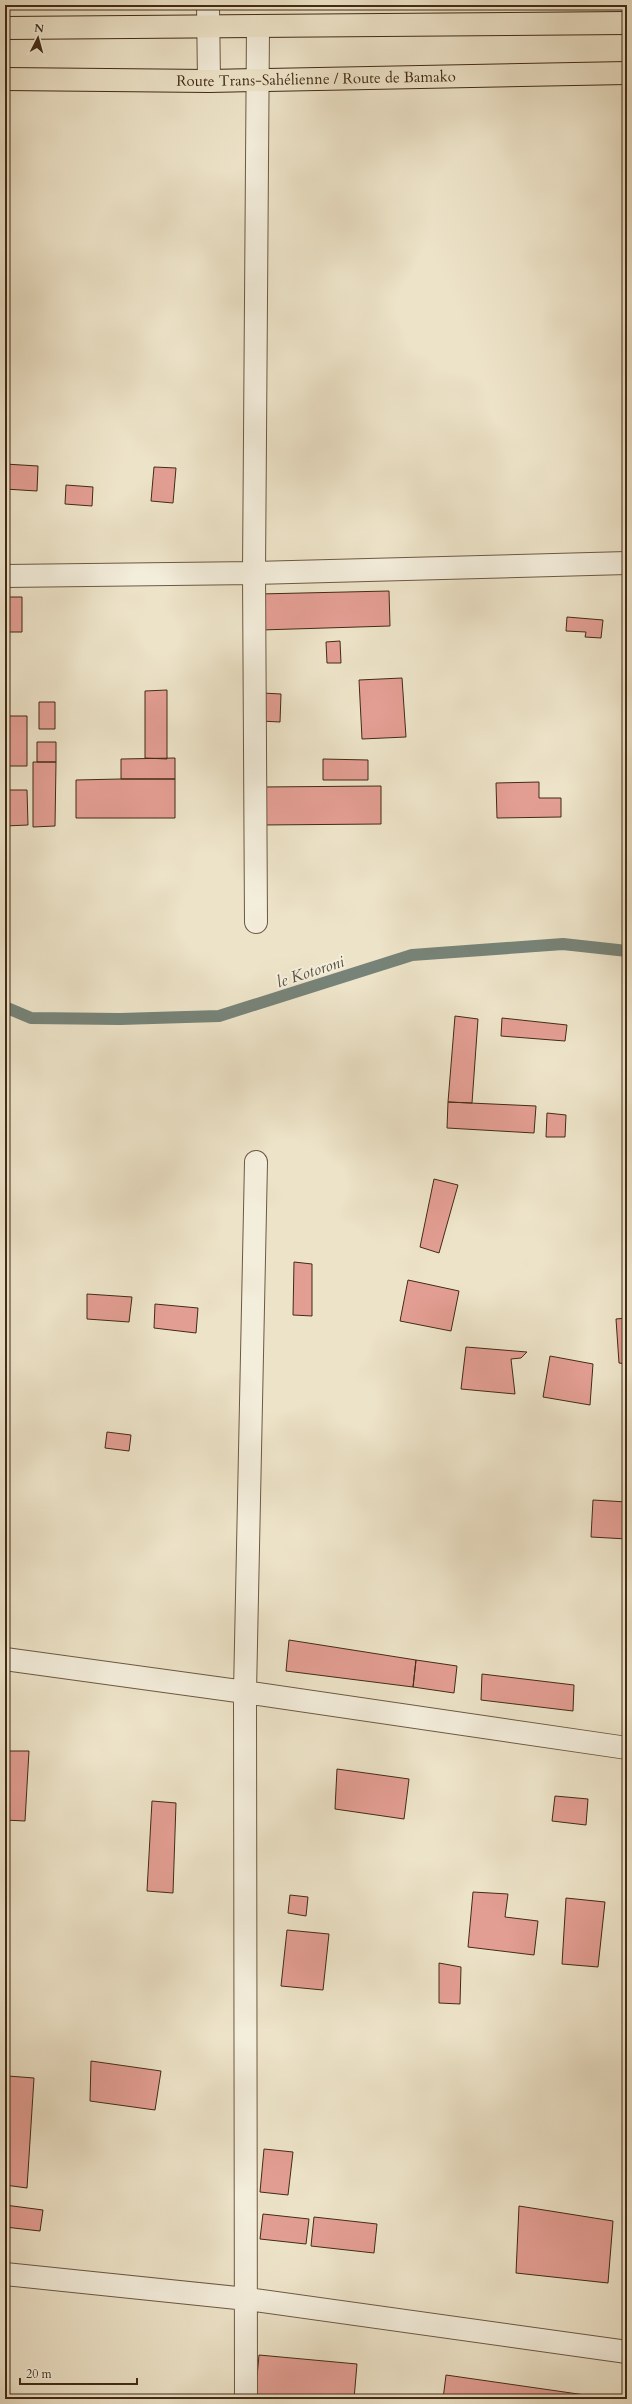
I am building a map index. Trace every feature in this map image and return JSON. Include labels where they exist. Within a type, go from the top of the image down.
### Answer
[{"type":"highway","points":[[5,28],[209,15],[258,26],[627,24]]},
{"type":"highway","name":"Route Trans-Sahélienne / Route de Bamako","points":[[5,79],[209,81],[627,73]]},
{"type":"street","points":[[209,15],[209,81]]},
{"type":"street","points":[[256,922],[254,573],[258,26]]},
{"type":"street","points":[[5,576],[254,573],[627,563]]},
{"type":"street","points":[[246,2399],[245,1692],[256,1162]]},
{"type":"street","points":[[5,1659],[245,1692],[627,1748]]},
{"type":"street","points":[[5,2274],[247,2299],[627,2352]]},
{"type":"building","points":[[5,464],[38,466],[37,491],[5,489]]},
{"type":"building","points":[[154,467],[176,468],[173,503],[151,501]]},
{"type":"building","points":[[66,485],[93,487],[92,506],[65,504]]},
{"type":"building","points":[[389,591],[390,626],[261,630],[259,594]]},
{"type":"building","points":[[5,597],[22,597],[22,632],[5,632]]},
{"type":"building","points":[[567,617],[603,620],[601,638],[585,637],[586,632],[566,631]]},
{"type":"building","points":[[340,641],[341,663],[327,663],[326,642]]},
{"type":"building","points":[[402,678],[406,737],[362,739],[359,680]]},
{"type":"building","points":[[167,690],[167,759],[145,758],[145,691]]},
{"type":"building","points":[[262,693],[281,694],[280,722],[260,721]]},
{"type":"building","points":[[39,702],[55,702],[55,729],[39,729]]},
{"type":"building","points":[[5,716],[27,716],[27,766],[5,766]]},
{"type":"building","points":[[37,742],[56,742],[56,762],[37,762]]},
{"type":"building","points":[[175,758],[175,779],[121,779],[121,759]]},
{"type":"building","points":[[323,759],[368,760],[368,780],[323,780]]},
{"type":"building","points":[[33,762],[56,762],[55,826],[33,827]]},
{"type":"building","points":[[175,779],[175,818],[76,818],[76,780]]},
{"type":"building","points":[[539,782],[539,798],[561,798],[561,817],[497,818],[496,783]]},
{"type":"building","points":[[381,786],[381,824],[261,825],[261,787]]},
{"type":"building","points":[[5,790],[27,790],[28,825],[5,826]]},
{"type":"building","points":[[455,1016],[478,1019],[472,1103],[448,1102]]},
{"type":"building","points":[[502,1018],[567,1025],[565,1041],[501,1036]]},
{"type":"building","points":[[448,1102],[536,1106],[534,1133],[447,1128]]},
{"type":"building","points":[[547,1113],[566,1115],[565,1137],[546,1137]]},
{"type":"building","points":[[434,1179],[458,1185],[439,1253],[420,1247]]},
{"type":"building","points":[[294,1262],[312,1264],[312,1316],[293,1315]]},
{"type":"building","points":[[408,1280],[459,1291],[451,1331],[400,1321]]},
{"type":"building","points":[[87,1294],[132,1297],[129,1322],[87,1319]]},
{"type":"building","points":[[155,1304],[198,1308],[196,1333],[154,1328]]},
{"type":"building","points":[[627,1318],[627,1364],[619,1363],[616,1319]]},
{"type":"building","points":[[466,1347],[527,1352],[521,1358],[511,1359],[515,1394],[461,1389]]},
{"type":"building","points":[[550,1356],[593,1364],[590,1405],[543,1397]]},
{"type":"building","points":[[107,1432],[131,1435],[129,1451],[105,1448]]},
{"type":"building","points":[[593,1500],[627,1502],[627,1539],[591,1537]]},
{"type":"building","points":[[289,1640],[416,1660],[413,1687],[286,1671]]},
{"type":"building","points":[[416,1660],[457,1666],[454,1693],[413,1687]]},
{"type":"building","points":[[482,1674],[574,1685],[573,1711],[481,1700]]},
{"type":"building","points":[[5,1751],[29,1751],[25,1821],[5,1820]]},
{"type":"building","points":[[337,1769],[409,1779],[404,1819],[335,1809]]},
{"type":"building","points":[[555,1796],[588,1799],[586,1825],[552,1821]]},
{"type":"building","points":[[152,1801],[176,1803],[173,1893],[147,1891]]},
{"type":"building","points":[[473,1892],[508,1894],[505,1917],[538,1921],[534,1955],[468,1947]]},
{"type":"building","points":[[290,1895],[308,1897],[306,1916],[288,1913]]},
{"type":"building","points":[[566,1898],[605,1902],[598,1967],[562,1964]]},
{"type":"building","points":[[287,1930],[329,1934],[323,1990],[281,1986]]},
{"type":"building","points":[[439,1963],[461,1967],[460,2004],[439,2003]]},
{"type":"building","points":[[91,2061],[161,2071],[155,2110],[90,2101]]},
{"type":"building","points":[[8,2076],[34,2078],[27,2188],[5,2185]]},
{"type":"building","points":[[264,2149],[293,2152],[288,2195],[260,2192]]},
{"type":"building","points":[[5,2205],[43,2210],[40,2231],[5,2227]]},
{"type":"building","points":[[519,2206],[613,2221],[608,2283],[516,2273]]},
{"type":"building","points":[[263,2214],[309,2219],[306,2244],[260,2239]]},
{"type":"building","points":[[314,2217],[377,2224],[374,2253],[311,2246]]},
{"type":"building","points":[[259,2355],[357,2364],[354,2399],[255,2399]]},
{"type":"building","points":[[446,2375],[613,2399],[443,2399]]},
{"type":"waterway","name":"le Kotoroni","points":[[5,1007],[31,1018],[120,1019],[219,1016],[412,955],[563,944],[627,951]]}]
